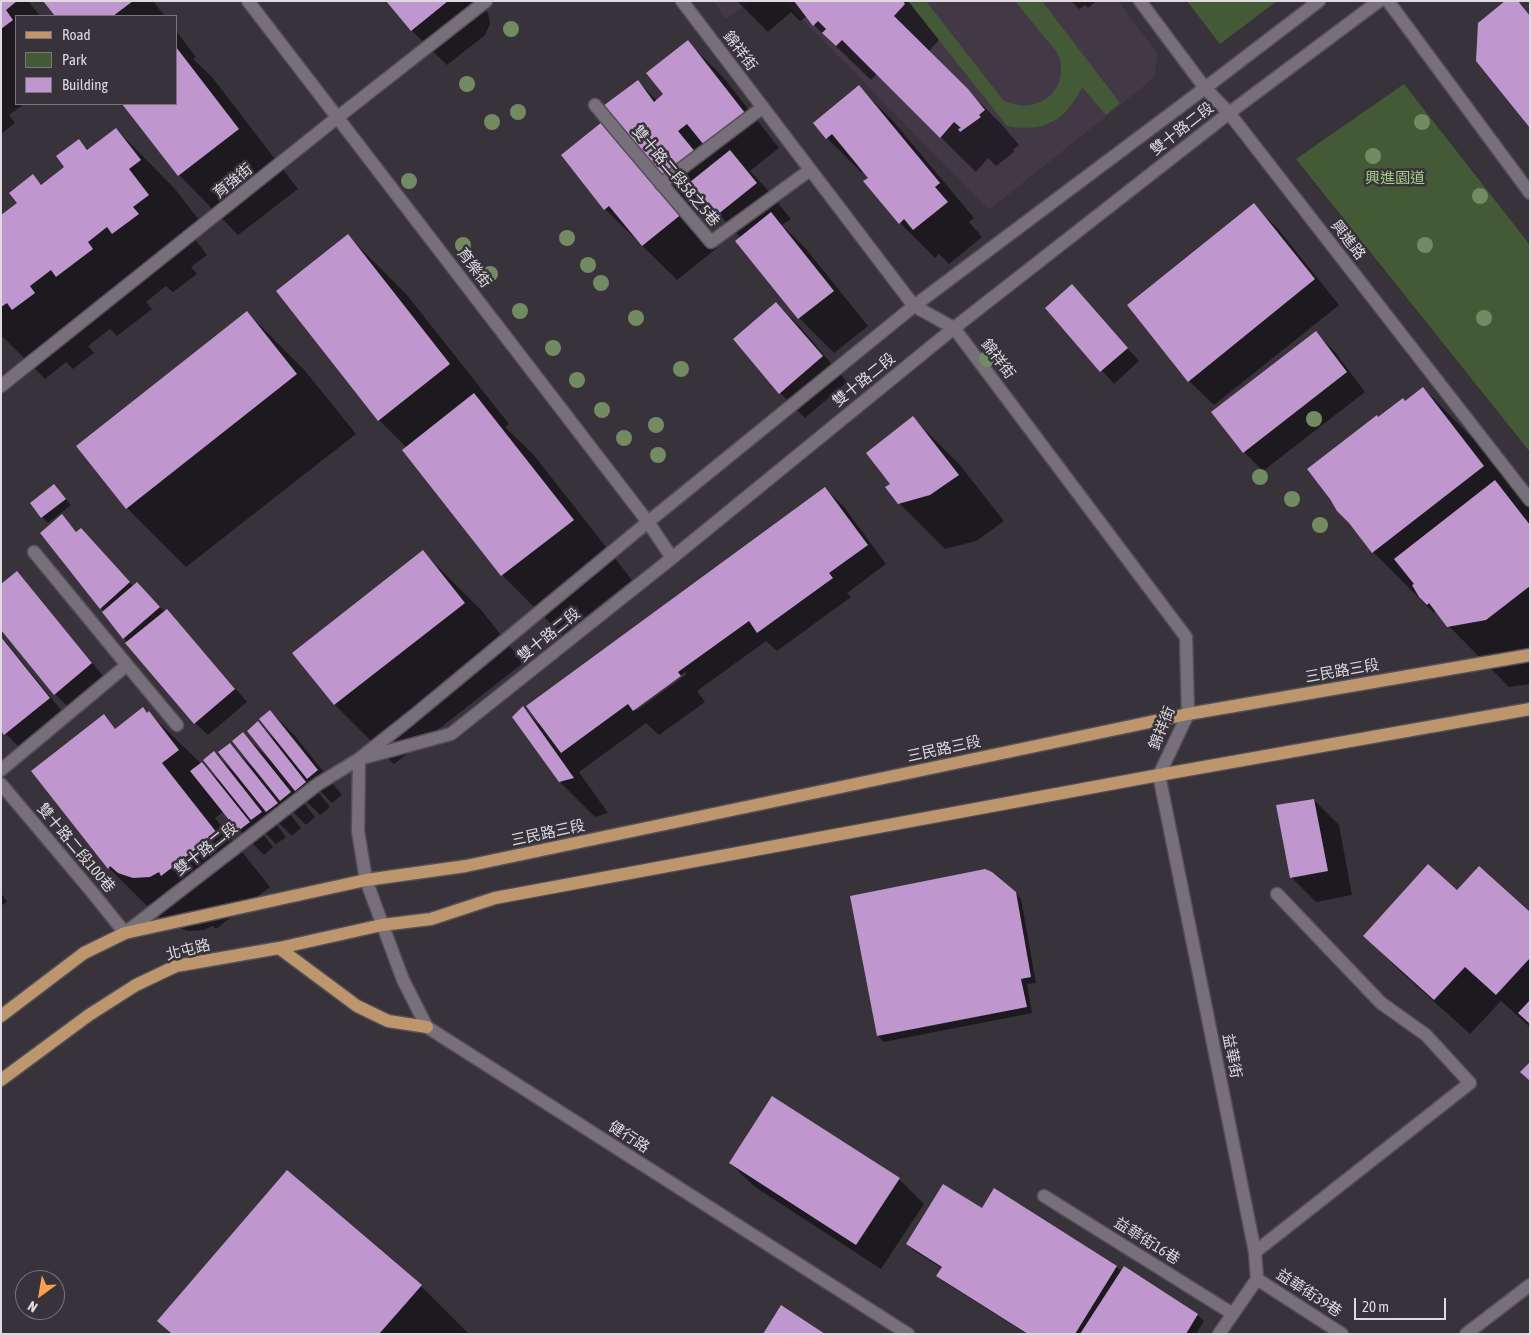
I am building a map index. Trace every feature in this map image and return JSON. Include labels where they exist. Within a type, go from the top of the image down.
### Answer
[{"type":"main road","name":"三民路三段","points":[[366,880],[466,866],[1188,714],[1530,655]]},
{"type":"main road","points":[[382,925],[431,919],[494,898],[1159,775],[1530,709]]},
{"type":"main road","name":"北屯路","points":[[1,1016],[84,953],[125,933],[366,880]]},
{"type":"main road","name":"北屯路","points":[[1,1080],[89,1015],[136,985],[176,966],[279,948],[382,925]]},
{"type":"main road","points":[[279,948],[357,1006],[388,1021],[427,1027]]},
{"type":"street","name":"育樂街","points":[[248,1],[648,522],[672,558]]},
{"type":"street","name":"育強街","points":[[1,386],[486,1]]},
{"type":"street","name":"錦祥街","points":[[682,1],[914,306],[954,328],[1186,636],[1188,714],[1159,775]]},
{"type":"street","name":"興進路","points":[[1140,1],[1205,88],[1229,113],[1530,500]]},
{"type":"street","name":"雙十路二段","points":[[125,933],[318,784],[359,760],[914,306],[1319,1]]},
{"type":"street","name":"雙十路二段","points":[[359,760],[451,734],[672,558],[954,328],[1229,113],[1379,1]]},
{"type":"street","points":[[1388,1],[1530,193]]},
{"type":"street","name":"雙十路二段58之5巷","points":[[595,105],[711,242],[810,170]]},
{"type":"street","points":[[661,184],[763,107]]},
{"type":"street","points":[[34,552],[177,725]]},
{"type":"street","points":[[1,770],[127,665]]},
{"type":"street","points":[[359,760],[358,830],[366,880],[404,980],[427,1027]]},
{"type":"street","name":"益華街","points":[[1159,775],[1255,1252],[1257,1279]]},
{"type":"street","name":"雙十路二段100巷","points":[[1,784],[125,933]]},
{"type":"street","points":[[1255,1252],[1470,1083],[1426,1035],[1381,1004],[1277,894]]},
{"type":"street","name":"健行路","points":[[427,1027],[908,1334]]},
{"type":"street","name":"益華街16巷","points":[[1044,1196],[1233,1314]]},
{"type":"street","points":[[1219,1334],[1257,1279]]},
{"type":"street","name":"益華街39巷","points":[[1257,1279],[1342,1334]]},
{"type":"street","points":[[1466,1334],[1530,1285]]},
{"type":"shaded area","points":[[713,1],[750,1],[726,19]]},
{"type":"shaded area","points":[[784,1],[1118,1],[1158,54],[1154,78],[989,210]]},
{"type":"green space","points":[[908,1],[926,1],[1003,100],[1014,104],[1030,105],[1047,98],[1055,90],[1061,74],[1058,54],[1015,1],[1042,1],[1120,103],[1106,115],[1082,87],[1069,108],[1053,122],[1032,128],[1007,126]]},
{"type":"green space","points":[[1187,1],[1277,1],[1220,44]]},
{"type":"green space","name":"興進園道","points":[[1404,84],[1530,245],[1530,452],[1296,159]]},
{"type":"building","points":[[1,1],[17,1],[6,10],[13,20],[1,29]]},
{"type":"building","points":[[43,1],[133,1],[114,15],[54,15]]},
{"type":"building","points":[[386,1],[448,1],[411,31]]},
{"type":"building","points":[[794,1],[903,1],[905,4],[894,16],[968,89],[985,110],[979,115],[981,117],[960,132],[958,129],[961,128],[954,122],[940,138],[842,40],[836,46],[822,33],[826,29],[818,21],[813,26]]},
{"type":"building","points":[[1505,1],[1518,1],[1530,16],[1530,128],[1476,61],[1478,23]]},
{"type":"building","points":[[688,40],[745,113],[704,145],[687,124],[678,131],[696,153],[661,180],[603,106],[638,80],[654,102],[663,94],[646,73]]},
{"type":"building","points":[[178,50],[239,129],[178,176],[123,105],[178,105]]},
{"type":"building","points":[[859,85],[940,183],[935,187],[948,202],[913,230],[904,219],[899,224],[863,181],[868,178],[832,134],[826,139],[813,123]]},
{"type":"building","points":[[602,122],[649,180],[653,176],[683,213],[642,246],[609,206],[604,210],[561,155]]},
{"type":"building","points":[[116,128],[141,160],[129,169],[149,195],[133,207],[139,214],[112,234],[107,227],[88,242],[93,249],[56,277],[51,270],[30,286],[35,293],[12,310],[7,303],[1,307],[1,215],[17,203],[9,193],[33,174],[41,185],[64,167],[56,156],[79,139],[87,150]]},
{"type":"building","points":[[730,150],[757,183],[717,215],[690,182]]},
{"type":"building","points":[[1254,203],[1315,279],[1188,382],[1127,305]]},
{"type":"building","points":[[771,212],[834,291],[798,319],[735,241]]},
{"type":"building","points":[[348,234],[450,364],[378,421],[276,291]]},
{"type":"building","points":[[1072,284],[1128,348],[1100,372],[1045,308]]},
{"type":"building","points":[[776,302],[823,356],[779,394],[733,339]]},
{"type":"building","points":[[247,311],[297,374],[126,509],[76,446]]},
{"type":"building","points":[[1316,331],[1347,372],[1243,453],[1211,412]]},
{"type":"building","points":[[1423,387],[1484,466],[1372,553],[1349,523],[1337,511],[1307,469],[1377,415],[1378,417],[1403,398],[1405,401]]},
{"type":"building","points":[[474,393],[574,520],[501,576],[402,450]]},
{"type":"building","points":[[913,416],[959,475],[930,495],[898,504],[885,487],[890,484],[866,453]]},
{"type":"building","points":[[1495,480],[1530,525],[1530,586],[1486,620],[1447,627],[1429,603],[1427,605],[1419,597],[1412,585],[1414,584],[1394,559]]},
{"type":"building","points":[[54,484],[66,499],[41,518],[30,503]]},
{"type":"building","points":[[825,487],[868,545],[829,573],[833,578],[757,633],[749,621],[678,672],[681,676],[633,711],[628,704],[561,753],[526,706]]},
{"type":"building","points":[[62,514],[76,532],[81,528],[130,582],[100,609],[40,533]]},
{"type":"building","points":[[423,550],[465,603],[334,705],[292,653]]},
{"type":"building","points":[[17,571],[92,663],[54,695],[1,630],[1,584]]},
{"type":"building","points":[[137,582],[160,607],[123,639],[102,612]]},
{"type":"building","points":[[167,609],[235,689],[194,724],[125,643]]},
{"type":"building","points":[[1,637],[50,698],[4,735],[1,731]]},
{"type":"building","points":[[523,706],[574,778],[559,782],[512,717]]},
{"type":"building","points":[[143,707],[147,713],[149,711],[179,750],[162,763],[217,833],[161,876],[159,872],[150,877],[133,878],[118,873],[110,866],[108,869],[31,771],[104,714],[115,729]]},
{"type":"building","points":[[270,710],[318,770],[307,779],[259,719]]},
{"type":"building","points":[[258,721],[306,782],[295,791],[247,731]]},
{"type":"building","points":[[243,732],[291,792],[280,801],[232,741]]},
{"type":"building","points":[[230,743],[278,803],[266,812],[218,752]]},
{"type":"building","points":[[214,751],[262,812],[251,820],[203,760]]},
{"type":"building","points":[[202,762],[250,822],[238,831],[190,771]]},
{"type":"building","points":[[1314,799],[1328,871],[1290,878],[1276,805]]},
{"type":"building","points":[[1428,864],[1457,890],[1479,866],[1530,912],[1530,958],[1496,995],[1465,967],[1434,1000],[1363,936]]},
{"type":"building","points":[[985,869],[992,872],[1016,892],[1031,977],[1021,979],[1027,1007],[877,1036],[850,896]]},
{"type":"building","points":[[1530,1000],[1530,1024],[1518,1013]]},
{"type":"building","points":[[1530,1062],[1530,1081],[1520,1072]]},
{"type":"building","points":[[772,1096],[900,1178],[856,1245],[729,1163]]},
{"type":"building","points":[[287,1170],[422,1285],[379,1334],[172,1334],[157,1321]]},
{"type":"building","points":[[943,1184],[982,1208],[994,1188],[1117,1266],[1075,1334],[1028,1334],[936,1276],[942,1267],[906,1244]]},
{"type":"building","points":[[1124,1266],[1198,1314],[1186,1334],[1080,1334]]},
{"type":"building","points":[[781,1305],[825,1334],[763,1334]]}]
